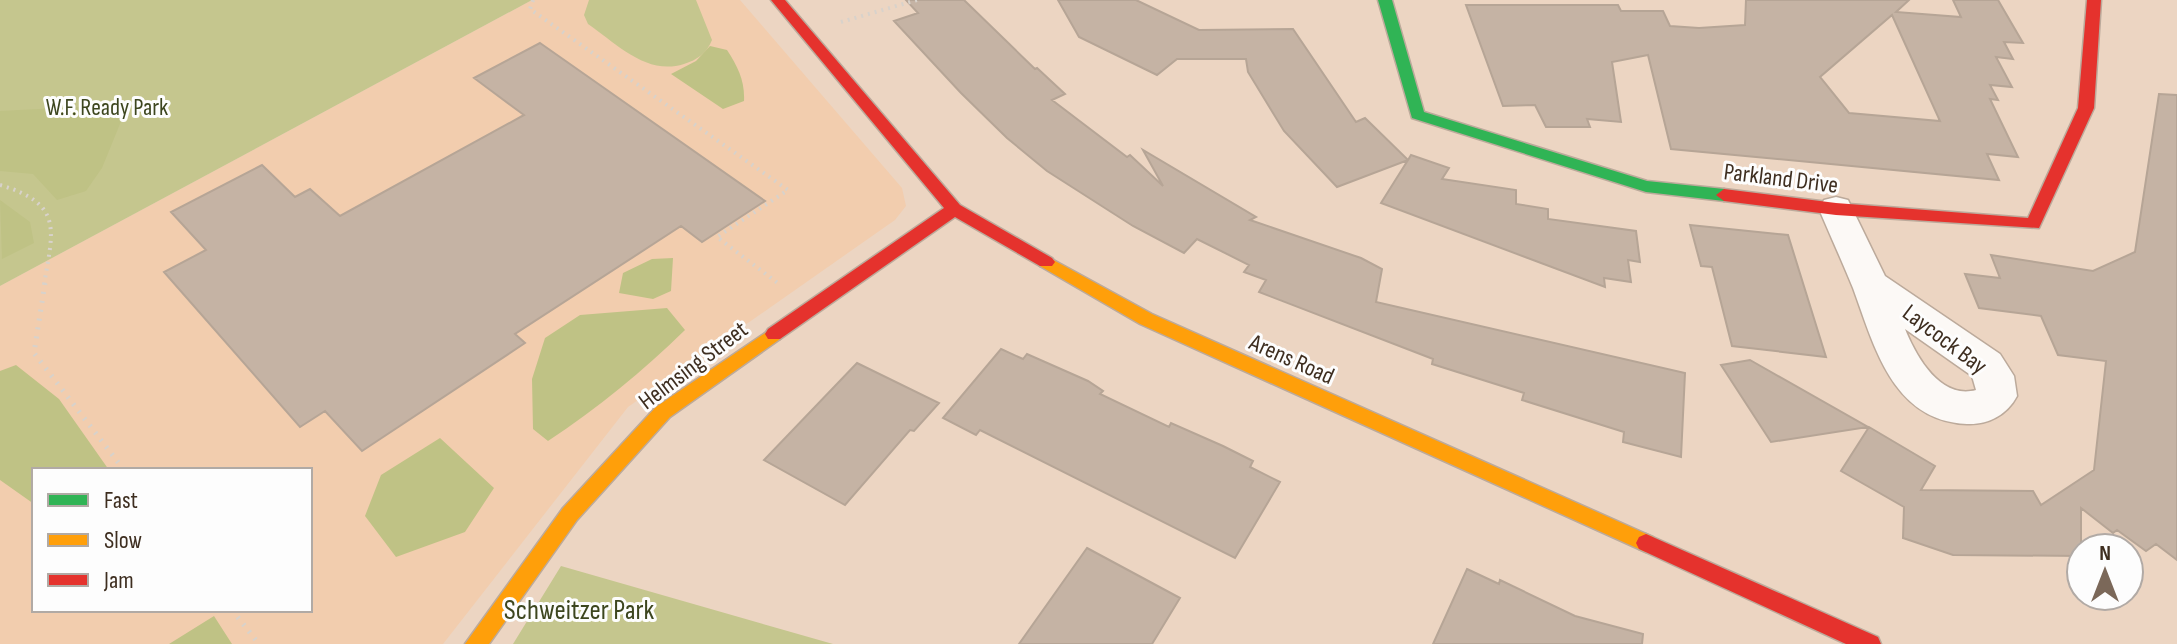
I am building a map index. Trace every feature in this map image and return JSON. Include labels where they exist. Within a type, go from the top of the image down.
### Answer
[{"type":"street","name":"Arens Road","points":[[778,0],[954,209],[1146,319],[1870,644]]},
{"type":"street","name":"Parkland Drive","points":[[1385,0],[1417,115],[1646,186],[1836,209],[2033,224],[2086,108],[2094,0]]},
{"type":"street","name":"Helmsing Street","points":[[476,644],[570,514],[663,412],[954,209]]},
{"type":"street","points":[[1836,209],[1870,285]]},
{"type":"path","points":[[533,0],[530,9],[788,190],[717,237],[812,308]]},
{"type":"path","points":[[806,33],[917,0]]},
{"type":"path","points":[[0,185],[27,193],[35,199],[42,206],[53,230],[34,353],[122,468]]},
{"type":"path","points":[[234,612],[259,644]]},
{"type":"shaded area","points":[[532,0],[740,0],[902,188],[906,206],[895,220],[628,407],[443,644],[0,644],[0,286]]},
{"type":"green space","name":"W.F. Ready Park","points":[[0,0],[532,0],[0,286]]},
{"type":"green space","points":[[589,0],[696,0],[712,40],[707,49],[693,60],[670,67],[657,66],[621,49],[588,24],[584,15]]},
{"type":"green space","points":[[710,46],[727,50],[731,56],[742,81],[744,101],[723,109],[671,74],[696,61]]},
{"type":"green space","points":[[96,106],[122,119],[102,168],[86,191],[57,200],[33,174],[0,171],[0,111]]},
{"type":"green space","points":[[0,200],[30,222],[34,243],[2,259]]},
{"type":"green space","points":[[673,258],[671,291],[653,299],[619,293],[623,273],[652,259]]},
{"type":"green space","points":[[667,308],[685,330],[653,360],[548,441],[533,429],[532,379],[545,338],[580,315]]},
{"type":"green space","points":[[16,365],[59,399],[108,468],[32,468],[32,503],[0,480],[0,371]]},
{"type":"green space","points":[[440,438],[494,488],[465,532],[396,557],[365,516],[381,475]]},
{"type":"green space","name":"Schweitzer Park","points":[[561,566],[833,644],[513,644]]},
{"type":"green space","points":[[214,616],[232,644],[169,644]]},
{"type":"building","points":[[906,0],[964,0],[1065,94],[1052,100],[1127,157],[1130,155],[1163,186],[1143,150],[1256,217],[1250,220],[1361,258],[1382,269],[1376,302],[1685,373],[1681,457],[1623,442],[1624,432],[1522,400],[1524,393],[1432,364],[1433,359],[1259,292],[1266,280],[1244,272],[1249,265],[1197,239],[1184,253],[1133,226],[1047,171],[1007,138],[961,93],[894,21],[918,13]]},
{"type":"building","points":[[1058,0],[1136,0],[1199,30],[1293,29],[1356,122],[1365,118],[1408,160],[1337,187],[1284,131],[1248,72],[1246,59],[1177,59],[1157,75],[1079,37]]},
{"type":"building","points":[[1746,0],[1909,0],[1896,12],[1961,17],[1953,0],[1998,0],[2023,43],[2004,42],[2013,59],[1996,57],[2012,87],[1990,85],[1998,100],[1990,99],[2018,157],[1987,154],[1999,180],[1671,149],[1648,55],[1612,62],[1621,122],[1587,119],[1590,127],[1546,127],[1535,105],[1503,106],[1466,5],[1618,5],[1621,11],[1663,11],[1670,26],[1745,25]],"holes":[[[1892,15],[1940,121],[1849,113],[1820,77]]]},
{"type":"building","points":[[540,43],[765,201],[702,242],[681,226],[515,334],[525,343],[362,451],[325,411],[300,427],[164,272],[206,250],[171,212],[262,165],[295,197],[310,189],[340,216],[524,115],[474,78]]},
{"type":"building","points":[[2159,94],[2177,95],[2177,560],[2156,544],[2145,550],[2145,532],[2112,532],[2081,508],[2081,532],[2065,532],[2065,556],[1953,555],[1903,538],[1904,507],[1841,471],[1869,427],[1935,466],[1921,490],[2033,491],[2041,505],[2094,470],[2106,361],[2058,355],[2041,316],[1979,308],[1965,274],[2000,278],[1991,255],[2093,271],[2135,252]]},
{"type":"building","points":[[1411,155],[1449,168],[1442,179],[1516,190],[1516,204],[1548,209],[1548,219],[1636,231],[1640,262],[1628,260],[1631,282],[1604,278],[1605,287],[1381,203]]},
{"type":"building","points":[[1690,225],[1788,235],[1826,357],[1732,346],[1712,267],[1701,266]]},
{"type":"building","points":[[1001,349],[1023,359],[1027,354],[1088,381],[1103,391],[1100,394],[1169,427],[1171,423],[1253,461],[1250,467],[1280,482],[1235,558],[980,430],[976,435],[943,418]]},
{"type":"building","points":[[1750,360],[1868,427],[1771,442],[1721,365]]},
{"type":"building","points":[[857,363],[939,403],[914,431],[910,430],[845,505],[764,460]]},
{"type":"building","points":[[1087,548],[1180,598],[1152,644],[1019,644]]},
{"type":"building","points":[[1467,569],[1499,584],[1500,580],[1575,616],[1643,634],[1642,644],[1433,644]]},
{"type":"traffic: fast","points":[[1385,0],[1417,115],[1646,186],[1724,195]]},
{"type":"traffic: slow","points":[[1046,262],[1146,319],[1646,543]]},
{"type":"traffic: slow","points":[[476,644],[570,514],[663,412],[774,334]]},
{"type":"traffic: jam","points":[[778,0],[954,209],[1046,262]]},
{"type":"traffic: jam","points":[[1724,195],[1836,209],[2033,224],[2086,108],[2094,0]]},
{"type":"traffic: jam","points":[[774,334],[954,209]]},
{"type":"traffic: jam","points":[[1646,543],[1870,644]]}]
